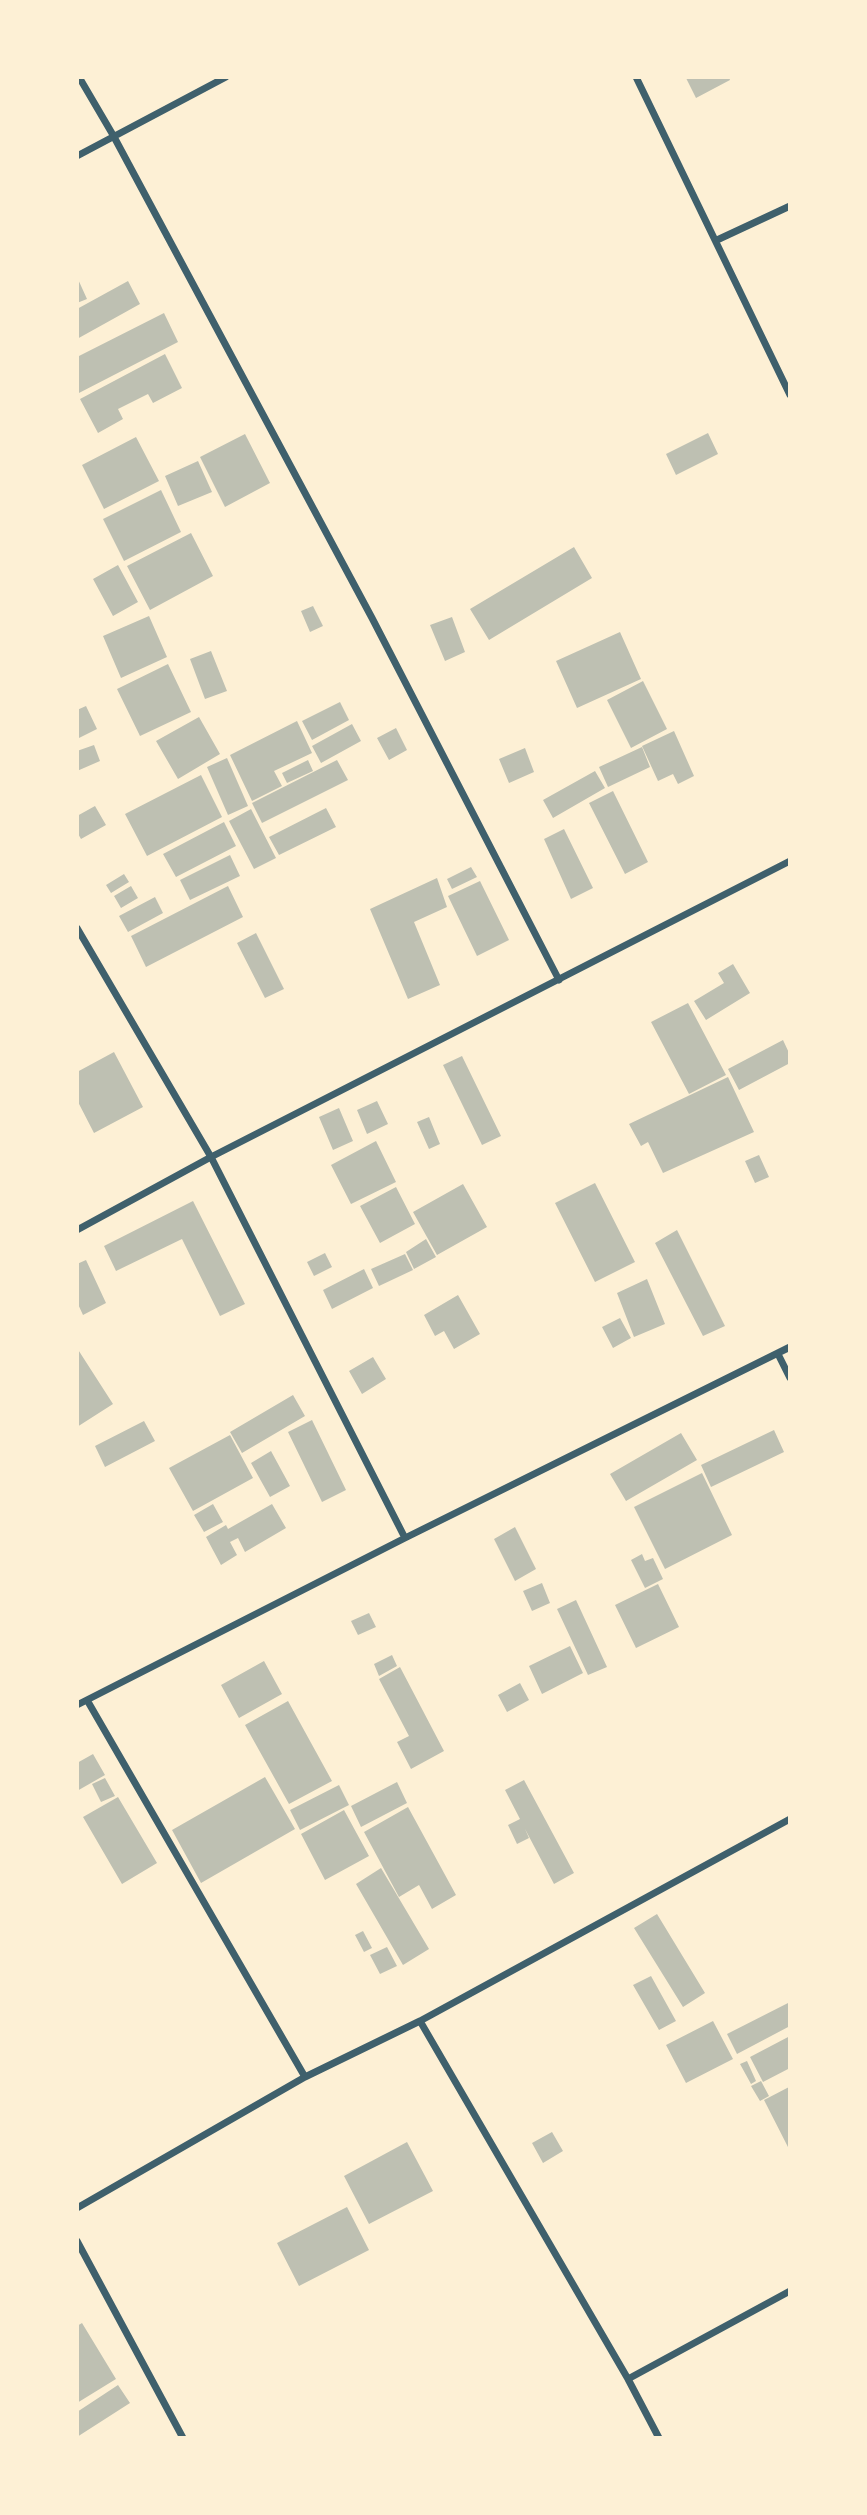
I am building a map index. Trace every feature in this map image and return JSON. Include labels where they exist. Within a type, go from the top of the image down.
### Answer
[{"type":"street","points":[[79,77],[113,135],[372,618],[559,981]]},
{"type":"street","points":[[77,156],[226,77]]},
{"type":"street","points":[[636,77],[790,395]]},
{"type":"street","points":[[717,240],[790,206]]},
{"type":"street","points":[[77,1230],[211,1157],[790,861]]},
{"type":"street","points":[[77,928],[211,1157],[405,1538]]},
{"type":"street","points":[[77,1705],[790,1347]]},
{"type":"street","points":[[778,1354],[790,1378]]},
{"type":"street","points":[[87,1700],[304,2077]]},
{"type":"street","points":[[77,2208],[304,2077],[420,2021],[790,1819]]},
{"type":"street","points":[[420,2021],[628,2379],[659,2438]]},
{"type":"street","points":[[77,2241],[183,2438]]},
{"type":"street","points":[[628,2379],[790,2291]]},
{"type":"building","points":[[729,77],[730,80],[696,98],[686,78]]},
{"type":"building","points":[[77,277],[87,299],[77,303]]},
{"type":"building","points":[[128,281],[140,304],[77,339],[77,309]]},
{"type":"building","points":[[164,313],[178,342],[77,394],[77,357]]},
{"type":"building","points":[[165,354],[182,388],[153,403],[148,394],[118,409],[123,419],[98,433],[80,399]]},
{"type":"building","points":[[708,433],[718,454],[676,475],[666,454]]},
{"type":"building","points":[[245,434],[270,483],[225,507],[200,457]]},
{"type":"building","points":[[136,437],[159,481],[104,509],[82,465]]},
{"type":"building","points":[[198,461],[212,492],[178,506],[165,476]]},
{"type":"building","points":[[161,490],[181,532],[124,561],[103,519]]},
{"type":"building","points":[[191,533],[213,576],[150,610],[127,566]]},
{"type":"building","points":[[574,547],[592,578],[489,640],[470,609]]},
{"type":"building","points":[[118,565],[138,602],[113,616],[93,579]]},
{"type":"building","points":[[313,606],[323,626],[310,632],[301,611]]},
{"type":"building","points":[[149,616],[167,657],[121,678],[103,636]]},
{"type":"building","points":[[452,617],[465,652],[445,661],[430,625]]},
{"type":"building","points":[[620,632],[641,679],[577,708],[556,661]]},
{"type":"building","points":[[211,651],[227,691],[205,699],[190,659]]},
{"type":"building","points":[[168,664],[191,712],[140,736],[117,689]]},
{"type":"building","points":[[643,681],[667,729],[631,748],[607,700]]},
{"type":"building","points":[[340,702],[349,720],[312,740],[302,721]]},
{"type":"building","points":[[86,706],[97,729],[77,739],[77,710]]},
{"type":"building","points":[[199,717],[220,754],[178,779],[156,741]]},
{"type":"building","points":[[297,721],[312,753],[274,771],[282,786],[252,801],[230,755]]},
{"type":"building","points":[[352,724],[361,741],[321,763],[312,746]]},
{"type":"building","points":[[396,728],[407,750],[389,760],[377,738]]},
{"type":"building","points":[[674,731],[694,776],[678,784],[673,774],[658,781],[642,746]]},
{"type":"building","points":[[94,745],[100,761],[77,771],[77,751]]},
{"type":"building","points":[[642,747],[650,767],[608,787],[599,767]]},
{"type":"building","points":[[525,748],[534,772],[509,783],[499,759]]},
{"type":"building","points":[[227,758],[248,806],[228,815],[207,767]]},
{"type":"building","points":[[308,760],[313,771],[287,783],[282,773]]},
{"type":"building","points":[[337,760],[348,780],[262,823],[252,803]]},
{"type":"building","points":[[595,771],[605,788],[553,818],[543,800]]},
{"type":"building","points":[[201,775],[222,817],[147,856],[125,814]]},
{"type":"building","points":[[613,791],[648,862],[625,874],[589,803]]},
{"type":"building","points":[[95,806],[106,825],[81,839],[77,832],[77,816]]},
{"type":"building","points":[[326,808],[336,827],[279,855],[269,837]]},
{"type":"building","points":[[251,809],[276,858],[254,869],[229,821]]},
{"type":"building","points":[[224,822],[236,846],[176,877],[163,854]]},
{"type":"building","points":[[564,829],[593,888],[571,899],[544,839]]},
{"type":"building","points":[[230,855],[240,876],[190,900],[180,880]]},
{"type":"building","points":[[471,867],[477,877],[452,889],[447,879]]},
{"type":"building","points":[[124,874],[129,882],[111,893],[106,885]]},
{"type":"building","points":[[437,878],[447,907],[414,922],[440,985],[408,999],[370,909]]},
{"type":"building","points":[[480,881],[509,940],[477,956],[448,896]]},
{"type":"building","points":[[131,886],[138,898],[121,908],[114,896]]},
{"type":"building","points":[[228,886],[243,917],[146,967],[131,936]]},
{"type":"building","points":[[155,897],[163,913],[128,932],[119,916]]},
{"type":"building","points":[[256,933],[284,989],[265,998],[237,943]]},
{"type":"building","points":[[733,964],[750,993],[706,1020],[694,1001],[724,983],[718,973]]},
{"type":"building","points":[[688,1003],[726,1075],[689,1094],[651,1022]]},
{"type":"building","points":[[783,1040],[790,1055],[790,1063],[739,1090],[728,1069]]},
{"type":"building","points":[[114,1052],[143,1107],[94,1133],[77,1100],[77,1072]]},
{"type":"building","points":[[462,1056],[501,1136],[482,1145],[443,1065]]},
{"type":"building","points":[[728,1077],[754,1132],[663,1173],[648,1142],[641,1146],[629,1124]]},
{"type":"building","points":[[377,1101],[388,1124],[367,1134],[357,1110]]},
{"type":"building","points":[[339,1108],[353,1141],[333,1150],[319,1117]]},
{"type":"building","points":[[429,1117],[440,1144],[429,1149],[417,1122]]},
{"type":"building","points":[[376,1141],[396,1182],[351,1204],[331,1165]]},
{"type":"building","points":[[759,1155],[769,1177],[755,1183],[745,1161]]},
{"type":"building","points":[[595,1183],[635,1262],[595,1282],[555,1203]]},
{"type":"building","points":[[463,1184],[487,1227],[437,1255],[413,1212]]},
{"type":"building","points":[[396,1187],[415,1224],[380,1243],[360,1206]]},
{"type":"building","points":[[193,1201],[245,1304],[220,1316],[182,1239],[116,1271],[104,1246]]},
{"type":"building","points":[[677,1230],[725,1326],[703,1336],[655,1243]]},
{"type":"building","points":[[426,1239],[436,1257],[414,1269],[406,1252]]},
{"type":"building","points":[[325,1253],[332,1267],[314,1276],[307,1262]]},
{"type":"building","points":[[405,1254],[413,1270],[379,1286],[371,1269]]},
{"type":"building","points":[[86,1260],[106,1303],[83,1315],[77,1302],[77,1264]]},
{"type":"building","points":[[364,1269],[373,1288],[332,1309],[323,1290]]},
{"type":"building","points":[[647,1279],[665,1324],[634,1337],[617,1293]]},
{"type":"building","points":[[458,1295],[480,1334],[454,1349],[444,1331],[435,1336],[424,1315]]},
{"type":"building","points":[[620,1318],[631,1338],[613,1348],[602,1327]]},
{"type":"building","points":[[77,1348],[113,1404],[77,1427]]},
{"type":"building","points":[[373,1357],[386,1379],[362,1394],[349,1371]]},
{"type":"building","points":[[293,1395],[305,1416],[242,1453],[230,1432]]},
{"type":"building","points":[[312,1420],[346,1490],[322,1502],[288,1432]]},
{"type":"building","points":[[144,1421],[155,1441],[105,1467],[95,1446]]},
{"type":"building","points":[[774,1430],[784,1452],[711,1487],[701,1465]]},
{"type":"building","points":[[681,1433],[697,1460],[626,1501],[610,1474]]},
{"type":"building","points":[[230,1435],[253,1478],[193,1511],[169,1468]]},
{"type":"building","points":[[271,1451],[290,1486],[270,1497],[251,1463]]},
{"type":"building","points":[[702,1473],[732,1535],[665,1569],[634,1507]]},
{"type":"building","points":[[213,1504],[223,1522],[204,1532],[194,1515]]},
{"type":"building","points":[[272,1504],[286,1528],[245,1552],[238,1538],[230,1542],[237,1555],[221,1565],[206,1537],[226,1525],[228,1529]]},
{"type":"building","points":[[515,1527],[536,1569],[515,1581],[494,1539]]},
{"type":"building","points":[[642,1554],[645,1561],[653,1558],[663,1579],[645,1588],[631,1560]]},
{"type":"building","points":[[542,1583],[550,1603],[532,1611],[523,1591]]},
{"type":"building","points":[[658,1584],[679,1627],[636,1648],[615,1605]]},
{"type":"building","points":[[576,1600],[607,1667],[588,1675],[557,1609]]},
{"type":"building","points":[[369,1613],[376,1627],[358,1635],[351,1621]]},
{"type":"building","points":[[570,1646],[583,1673],[542,1694],[529,1666]]},
{"type":"building","points":[[392,1655],[397,1666],[379,1676],[374,1664]]},
{"type":"building","points":[[264,1661],[282,1694],[239,1718],[221,1685]]},
{"type":"building","points":[[400,1667],[444,1751],[411,1769],[397,1742],[409,1736],[379,1679]]},
{"type":"building","points":[[520,1683],[529,1700],[507,1712],[498,1695]]},
{"type":"building","points":[[288,1701],[332,1781],[289,1804],[245,1725]]},
{"type":"building","points":[[93,1754],[105,1775],[77,1791],[77,1763]]},
{"type":"building","points":[[265,1777],[295,1829],[201,1883],[172,1830]]},
{"type":"building","points":[[105,1778],[115,1796],[101,1802],[92,1784]]},
{"type":"building","points":[[524,1780],[574,1873],[554,1884],[525,1829],[529,1838],[517,1844],[508,1825],[520,1819],[505,1790]]},
{"type":"building","points":[[397,1782],[407,1803],[361,1827],[351,1806]]},
{"type":"building","points":[[339,1785],[349,1805],[300,1830],[290,1810]]},
{"type":"building","points":[[118,1797],[157,1863],[122,1884],[83,1817]]},
{"type":"building","points":[[408,1807],[456,1895],[432,1909],[419,1885],[399,1897],[364,1832]]},
{"type":"building","points":[[344,1810],[369,1856],[325,1880],[301,1834]]},
{"type":"building","points":[[381,1868],[429,1949],[403,1965],[356,1884]]},
{"type":"building","points":[[657,1914],[705,1993],[683,2007],[634,1928]]},
{"type":"building","points":[[363,1931],[372,1948],[364,1952],[355,1935]]},
{"type":"building","points":[[387,1947],[397,1966],[380,1974],[370,1955]]},
{"type":"building","points":[[651,1976],[676,2021],[659,2030],[633,1985]]},
{"type":"building","points":[[790,2002],[790,2026],[737,2054],[727,2034]]},
{"type":"building","points":[[713,2021],[733,2059],[686,2083],[666,2045]]},
{"type":"building","points":[[790,2036],[790,2068],[763,2082],[750,2057]]},
{"type":"building","points":[[747,2061],[756,2081],[751,2084],[740,2064]]},
{"type":"building","points":[[761,2081],[769,2096],[760,2101],[751,2086]]},
{"type":"building","points":[[789,2087],[790,2090],[790,2151],[764,2100]]},
{"type":"building","points":[[552,2132],[563,2151],[543,2163],[532,2143]]},
{"type":"building","points":[[407,2142],[433,2191],[369,2224],[344,2176]]},
{"type":"building","points":[[347,2207],[369,2250],[299,2286],[277,2243]]},
{"type":"building","points":[[82,2323],[116,2379],[77,2403],[77,2326]]},
{"type":"building","points":[[118,2385],[130,2403],[77,2437],[77,2412]]}]
